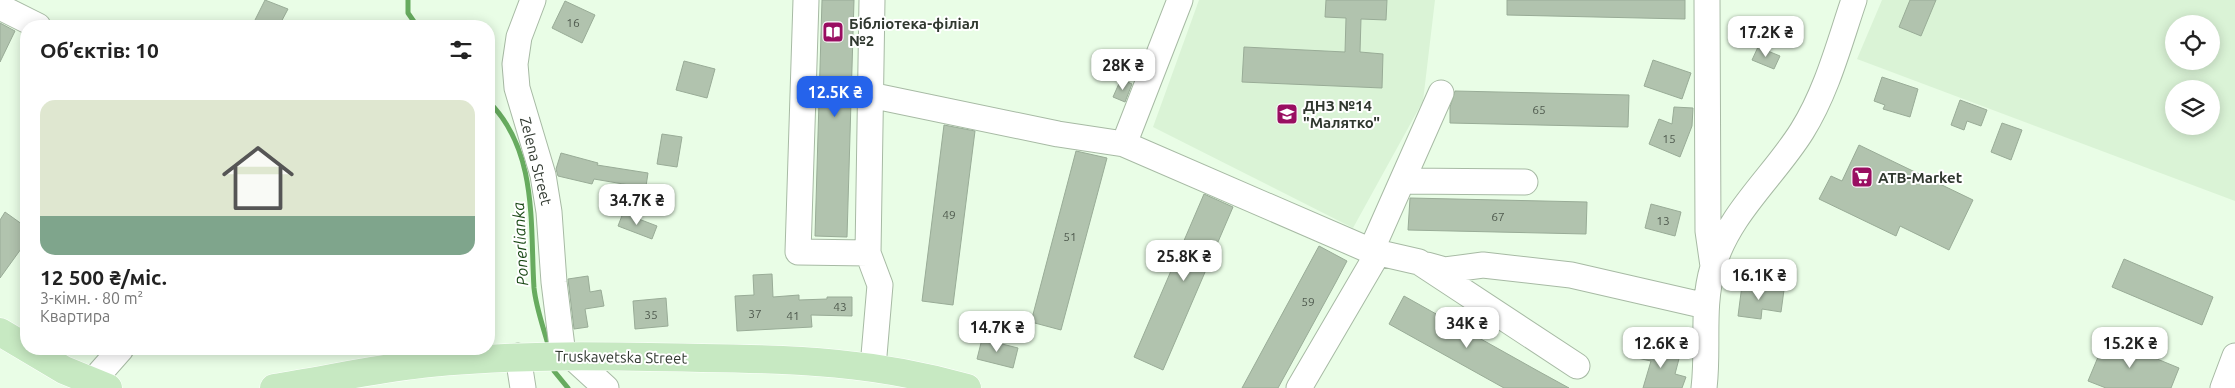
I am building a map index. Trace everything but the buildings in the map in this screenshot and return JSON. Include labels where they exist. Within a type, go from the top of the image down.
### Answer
[{"type":"main road","points":[[0,332],[20,344]]},
{"type":"main road","points":[[37,355],[100,385]]},
{"type":"main road","name":"Truskavetska Street","points":[[274,388],[428,363],[549,356],[774,359],[833,362],[919,375],[967,388]]},
{"type":"street","points":[[0,1],[4,0]]},
{"type":"street","name":"Zelena Street","points":[[523,388],[549,356],[554,282],[549,212],[543,175],[517,88],[515,64],[519,36],[533,0]]},
{"type":"street","points":[[806,0],[798,252],[868,254]]},
{"type":"street","points":[[872,0],[868,254],[880,285],[873,367]]},
{"type":"street","points":[[1124,144],[1180,0]]},
{"type":"street","points":[[1707,0],[1708,231],[1713,266]]},
{"type":"street","points":[[1704,388],[1706,306],[1713,266],[1722,243],[1741,213],[1802,131],[1820,96],[1854,0]]},
{"type":"street","points":[[0,6],[27,20]]},
{"type":"street","points":[[1299,388],[1375,252],[1441,93]]},
{"type":"street","points":[[870,95],[1058,134],[1124,144],[1375,252],[1445,270],[1482,265],[1571,275],[1706,306]]},
{"type":"street","points":[[1404,181],[1525,182]]},
{"type":"street","points":[[1419,262],[1577,366]]},
{"type":"street","points":[[100,385],[118,355]]},
{"type":"street","points":[[549,356],[606,388]]},
{"type":"street","points":[[2223,388],[2235,356]]},
{"type":"shaded area","name":"ДНЗ №14 \"Малятко\"","points":[[1199,0],[1435,0],[1423,101],[1353,228],[1153,127]]},
{"type":"shaded area","points":[[1882,0],[2235,0],[2235,201],[1857,59]]},
{"type":"waterway","name":"Ponerlianka","points":[[408,0],[408,13],[413,20]]},
{"type":"waterway","name":"Ponerlianka","points":[[495,109],[505,121],[516,143],[524,166],[531,214],[535,296],[549,348]]},
{"type":"waterway","name":"Ponerlianka","points":[[553,366],[554,371],[568,388]]},
{"type":"place","name":"Бібліотека-філіал №2","points":[[833,32]]},
{"type":"place","name":"ДНЗ №14 \"Малятко\"","points":[[1287,114]]},
{"type":"place","name":"ATB-Market","points":[[1862,177]]}]
